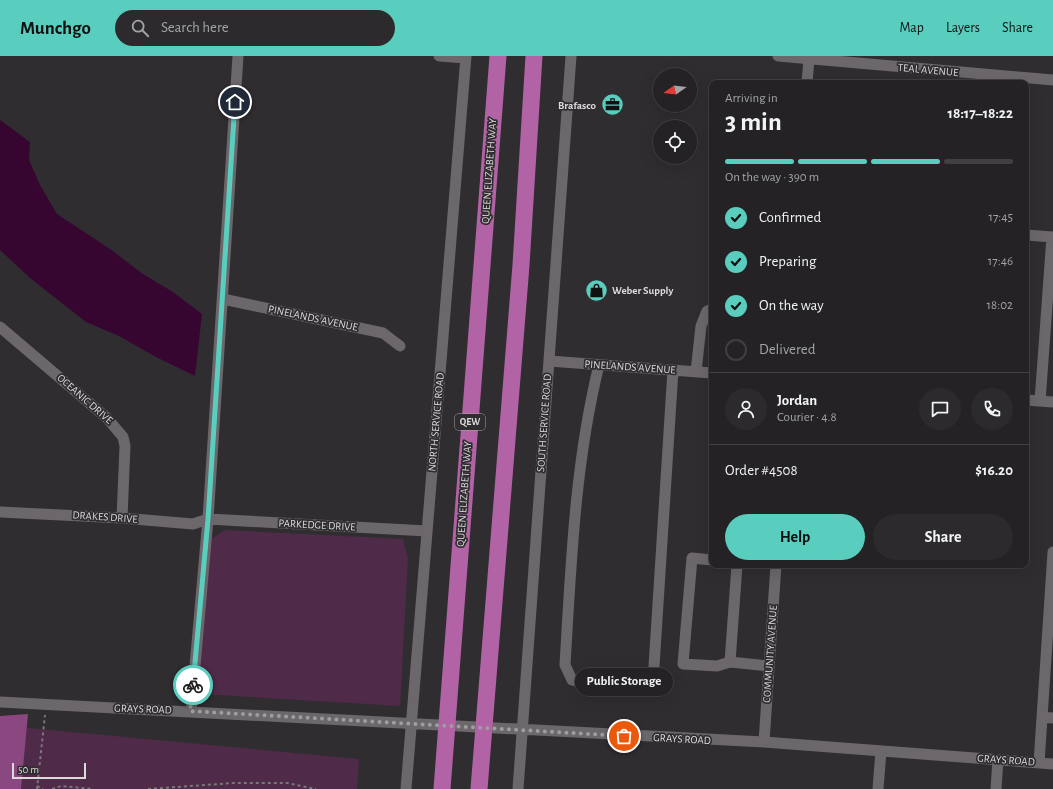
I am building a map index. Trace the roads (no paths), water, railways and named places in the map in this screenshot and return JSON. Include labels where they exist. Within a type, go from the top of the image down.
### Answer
[{"type":"highway","name":"QUEEN ELIZABETH WAY","points":[[442,789],[498,56]]},
{"type":"highway","points":[[479,789],[521,265],[534,56]]},
{"type":"street","points":[[190,711],[208,519],[238,56]]},
{"type":"street","points":[[439,56],[466,57]]},
{"type":"street","name":"SOUTH SERVICE ROAD","points":[[518,789],[571,56]]},
{"type":"street","name":"TEAL AVENUE","points":[[778,56],[1053,80]]},
{"type":"street","name":"NORTH SERVICE ROAD","points":[[406,789],[466,57]]},
{"type":"street","points":[[807,80],[809,59]]},
{"type":"street","points":[[1029,235],[1052,237],[1040,401]]},
{"type":"street","name":"PINELANDS AVENUE","points":[[223,299],[383,333],[400,346]]},
{"type":"street","points":[[696,372],[701,326],[707,311],[709,310]]},
{"type":"street","name":"OCEANIC DRIVE","points":[[0,327],[99,411],[116,427],[123,437],[125,446],[122,518]]},
{"type":"street","name":"PINELANDS AVENUE","points":[[549,361],[709,373]]},
{"type":"street","points":[[598,365],[588,406],[581,463],[565,665],[572,680],[608,690],[644,688],[652,682],[673,370]]},
{"type":"street","points":[[1029,400],[1053,402]]},
{"type":"street","name":"DRAKES DRIVE","points":[[0,512],[122,518],[193,524],[208,519]]},
{"type":"street","name":"PARKEDGE DRIVE","points":[[208,519],[427,531]]},
{"type":"street","points":[[1039,763],[1048,718],[1053,552]]},
{"type":"street","points":[[709,560],[692,558],[683,664],[717,666],[730,662],[769,666]]},
{"type":"street","points":[[730,662],[737,568]]},
{"type":"street","name":"COMMUNITY AVENUE","points":[[764,742],[776,568]]},
{"type":"street","name":"GRAYS ROAD","points":[[0,702],[190,711],[546,732],[764,742],[1053,764]]},
{"type":"street","points":[[878,789],[881,751]]},
{"type":"street","points":[[996,789],[998,760]]},
{"type":"place","name":"Brafasco","points":[[612,105]]},
{"type":"place","name":"Weber Supply","points":[[597,290]]},
{"type":"place","name":"Public Storage","points":[[624,736]]}]
